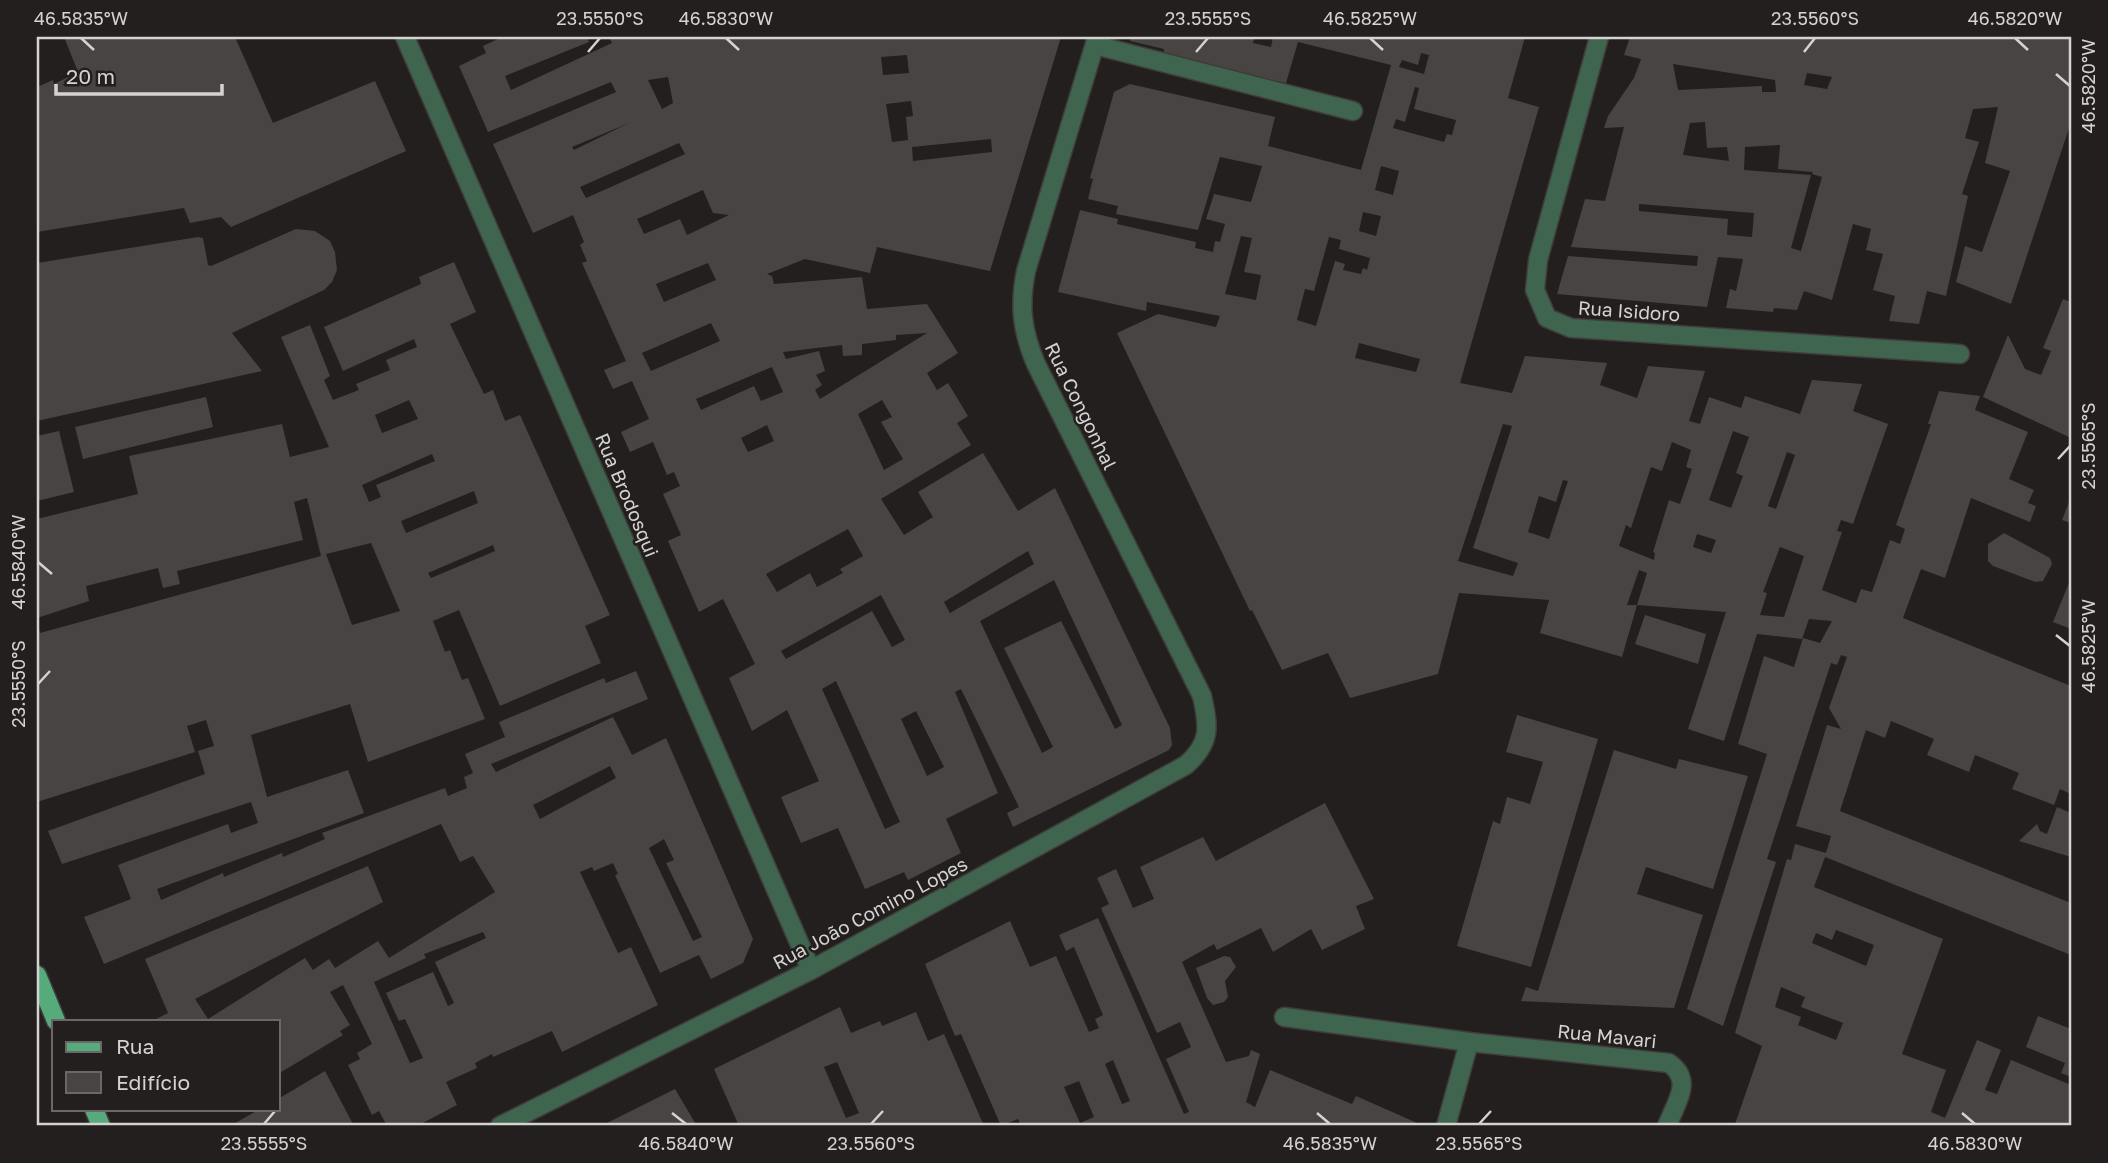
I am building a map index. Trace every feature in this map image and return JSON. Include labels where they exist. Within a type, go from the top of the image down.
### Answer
[{"type":"main road","points":[[37,975],[56,1020]]},
{"type":"main road","points":[[94,1110],[102,1126]]},
{"type":"street","name":"Rua Brodosqui","points":[[405,37],[811,970]]},
{"type":"street","name":"Rua Isidoro","points":[[1599,37],[1538,260],[1535,289],[1547,318],[1571,328],[1960,354]]},
{"type":"street","points":[[1096,41],[1353,111]]},
{"type":"street","name":"Rua Congonhal","points":[[1096,41],[1026,271],[1020,300],[1023,327],[1036,365],[1202,696]]},
{"type":"street","name":"Rua João Comino Lopes","points":[[500,1126],[811,970],[1186,765],[1206,742],[1210,727],[1202,696]]},
{"type":"street","name":"Rua Mavari","points":[[1284,1017],[1469,1042],[1669,1063],[1681,1072],[1684,1082],[1667,1126]]},
{"type":"street","points":[[1446,1126],[1469,1042]]},
{"type":"building","points":[[64,37],[235,37],[273,123],[375,81],[406,151],[231,227],[221,217],[190,223],[184,208],[37,232],[37,87],[53,80],[54,84],[78,72]]},
{"type":"building","points":[[502,37],[587,37],[589,42],[505,76],[511,90],[612,43],[609,37],[1061,37],[990,271],[877,247],[870,273],[805,259],[767,274],[772,276],[774,284],[862,277],[867,309],[927,304],[958,353],[927,373],[937,390],[948,383],[968,416],[957,423],[971,445],[881,499],[904,535],[933,517],[918,492],[983,453],[1018,511],[1055,488],[1170,728],[1172,745],[1169,750],[1013,827],[1007,813],[1019,807],[961,689],[955,692],[998,793],[946,819],[961,853],[908,880],[904,872],[865,889],[838,828],[801,843],[781,797],[819,781],[787,710],[752,731],[729,678],[755,664],[723,599],[699,612],[668,541],[681,535],[663,494],[680,486],[674,472],[667,475],[653,442],[630,452],[621,432],[649,419],[632,381],[613,389],[604,370],[626,361],[582,263],[587,261],[580,245],[584,242],[573,215],[533,233],[493,144],[616,92],[611,82],[488,132],[459,66],[486,53],[483,46]],"holes":[[[907,55],[909,73],[883,75],[881,57]],[[668,77],[673,103],[662,109],[648,80]],[[911,101],[913,116],[906,117],[908,140],[892,142],[886,104]],[[629,123],[574,150],[572,147]],[[991,139],[992,152],[913,161],[912,147]],[[679,143],[685,154],[586,198],[580,187]],[[703,190],[713,213],[729,215],[687,235],[680,219],[644,234],[637,219]],[[708,263],[716,280],[664,302],[656,284]],[[711,323],[720,341],[651,371],[642,353]],[[927,333],[820,399],[815,390],[822,385],[816,375],[825,371],[819,351],[786,359],[783,352],[842,345],[843,356],[862,355],[862,344],[896,340],[896,335]],[[772,367],[783,392],[761,401],[754,386],[701,410],[696,399]],[[882,400],[892,417],[881,422],[903,459],[884,470],[858,414]],[[767,425],[774,441],[748,452],[741,438]],[[848,529],[863,556],[840,569],[843,573],[817,587],[810,573],[777,592],[766,574]],[[1028,551],[1034,564],[950,613],[944,602]],[[1054,580],[1122,725],[1115,729],[1061,621],[1004,648],[1053,747],[1042,753],[980,621]],[[881,595],[905,640],[892,647],[872,611],[786,659],[781,651]],[[836,681],[900,822],[885,829],[822,689]],[[916,711],[944,767],[927,776],[901,719]]]},
{"type":"building","points":[[1131,37],[1255,37],[1253,43],[1271,47],[1273,37],[1525,37],[1508,98],[1539,107],[1460,383],[1512,393],[1525,356],[1607,363],[1600,385],[1637,398],[1648,366],[1705,371],[1689,421],[1700,424],[1709,397],[1741,408],[1745,396],[1800,414],[1812,380],[1862,384],[1853,411],[1888,424],[1853,524],[1841,520],[1837,531],[1842,532],[1822,590],[1856,603],[1861,589],[1872,592],[1890,540],[1900,544],[1905,529],[1896,525],[1931,424],[1928,424],[1939,391],[1980,396],[1975,410],[2028,432],[2009,479],[2034,490],[2028,503],[2036,506],[2030,522],[1971,498],[1945,578],[1921,569],[1903,618],[2071,686],[2071,794],[2060,789],[2054,805],[2012,789],[2019,773],[1975,755],[1969,772],[1927,755],[1934,739],[1891,721],[1885,738],[1866,730],[1840,811],[2071,903],[2071,955],[1825,857],[1814,887],[1943,939],[1902,1054],[1946,1070],[1931,1112],[1945,1118],[1977,1040],[2001,1050],[1985,1090],[1997,1094],[2011,1060],[2071,1085],[2071,1126],[1735,1124],[1762,1046],[1735,1033],[1787,859],[1791,860],[1795,844],[1826,853],[1831,836],[1796,826],[1827,725],[1841,729],[1829,708],[1847,657],[1841,655],[1837,665],[1831,663],[1767,859],[1776,862],[1723,1026],[1687,1009],[1767,754],[1738,744],[1764,656],[1794,667],[1803,638],[1820,643],[1832,621],[1809,619],[1802,639],[1757,634],[1724,741],[1688,729],[1726,612],[1637,605],[1622,657],[1540,633],[1549,600],[1459,593],[1438,674],[1350,698],[1328,653],[1282,670],[1252,610],[1250,611],[1117,333],[1158,314],[1216,327],[1220,316],[1147,302],[1146,311],[1058,292],[1080,210],[1118,219],[1117,224],[1196,242],[1195,248],[1213,252],[1215,241],[1220,242],[1225,224],[1206,219],[1214,194],[1251,202],[1262,166],[1220,157],[1198,230],[1116,214],[1118,206],[1088,199],[1093,179],[1090,178],[1114,92],[1130,84],[1275,117],[1268,146],[1361,170],[1391,65],[1298,42],[1286,83],[1163,58],[1164,49],[1130,41]],"holes":[[[1421,53],[1429,55],[1424,74],[1399,67],[1402,60],[1418,65]],[[1415,87],[1419,88],[1414,109],[1456,120],[1452,135],[1447,134],[1444,142],[1393,128],[1396,119],[1405,122]],[[1381,166],[1399,171],[1393,195],[1375,190]],[[1363,212],[1381,216],[1376,236],[1359,231]],[[1241,236],[1252,238],[1244,272],[1261,275],[1256,300],[1225,294]],[[1329,237],[1341,240],[1339,249],[1370,258],[1367,270],[1363,268],[1361,274],[1343,270],[1345,264],[1335,261],[1316,326],[1297,320],[1305,289],[1314,291]],[[1359,343],[1420,359],[1416,372],[1355,358]],[[1503,424],[1512,426],[1473,548],[1518,563],[1513,576],[1458,561]],[[1733,431],[1749,437],[1736,473],[1743,476],[1731,508],[1709,500]],[[1672,442],[1691,450],[1686,467],[1692,469],[1680,504],[1669,500],[1653,552],[1654,560],[1619,546],[1626,525],[1631,528],[1651,467],[1662,471]],[[1787,452],[1795,455],[1776,509],[1768,506]],[[1563,480],[1568,481],[1549,539],[1528,532],[1539,496],[1556,502]],[[1697,534],[1716,540],[1711,553],[1693,547]],[[1780,547],[1804,556],[1784,617],[1760,615],[1767,593],[1763,592]],[[1639,570],[1647,573],[1637,605],[1627,605]],[[1836,930],[1874,945],[1866,966],[1812,943],[1816,933],[1832,940]],[[1781,987],[1805,997],[1801,1007],[1843,1023],[1836,1040],[1798,1025],[1801,1017],[1775,1007]]]},
{"type":"building","points":[[1630,37],[2071,37],[2071,122],[2011,304],[1956,282],[1965,246],[1982,252],[2010,171],[1985,163],[1998,107],[1973,109],[1965,138],[1979,142],[1962,194],[1968,196],[1946,296],[1927,291],[1919,324],[1889,321],[1895,296],[1873,290],[1883,254],[1866,250],[1871,229],[1853,224],[1832,300],[1804,291],[1797,310],[1774,308],[1773,312],[1726,308],[1730,289],[1736,291],[1743,259],[1718,257],[1707,307],[1557,294],[1568,256],[1697,266],[1698,256],[1571,247],[1585,199],[1605,201],[1624,127],[1604,128],[1608,116],[1634,78],[1641,59],[1624,55]],"holes":[[[1673,64],[1775,80],[1776,92],[1762,92],[1762,86],[1678,90]],[[1807,73],[1832,77],[1827,89],[1804,85]],[[1705,122],[1707,148],[1727,147],[1729,161],[1683,155],[1690,123]],[[1780,145],[1778,169],[1813,172],[1812,174],[1822,177],[1801,251],[1791,248],[1811,175],[1744,170],[1745,147]],[[1639,204],[1754,213],[1752,237],[1727,235],[1728,219],[1639,211]]]},
{"type":"building","points":[[296,229],[315,231],[330,241],[335,252],[337,270],[332,282],[324,290],[232,333],[262,371],[37,421],[37,263],[198,237],[203,238],[208,265],[211,266]]},
{"type":"building","points":[[454,262],[476,312],[450,324],[484,394],[493,390],[505,421],[520,415],[610,615],[585,626],[601,663],[500,706],[459,610],[433,621],[445,652],[450,650],[462,680],[468,678],[485,719],[368,762],[350,704],[251,735],[267,797],[348,770],[364,813],[157,889],[161,900],[223,873],[224,877],[282,853],[283,857],[325,839],[322,833],[445,788],[448,796],[467,788],[464,777],[473,773],[465,754],[505,737],[499,722],[604,678],[606,683],[636,671],[648,699],[491,764],[496,772],[613,717],[632,755],[666,738],[753,939],[743,963],[711,979],[699,955],[660,973],[615,875],[618,874],[613,863],[594,871],[592,867],[580,872],[618,953],[631,947],[658,1005],[562,1052],[552,1031],[493,1057],[492,1054],[475,1063],[477,1068],[446,1082],[457,1105],[417,1126],[387,1126],[379,1111],[372,1115],[348,1065],[360,1059],[357,1053],[372,1044],[343,985],[330,992],[350,1025],[340,1031],[343,1035],[280,1073],[280,1020],[154,1020],[168,1013],[145,959],[368,866],[383,902],[195,999],[208,1019],[305,958],[313,970],[329,959],[335,968],[378,941],[389,958],[495,892],[473,856],[460,862],[441,824],[104,964],[84,917],[131,899],[118,865],[228,824],[231,833],[258,823],[251,802],[62,864],[48,831],[205,774],[198,751],[214,746],[206,720],[187,726],[195,752],[37,802],[37,623],[40,633],[321,556],[307,498],[294,502],[303,540],[177,571],[180,584],[163,588],[158,568],[86,586],[89,601],[37,618],[37,519],[138,494],[129,456],[282,424],[290,457],[329,447],[281,337],[310,325],[330,376],[324,380],[333,400],[359,390],[356,384],[390,370],[386,360],[417,347],[414,339],[343,371],[324,327],[421,284],[419,277]],"holes":[[[409,400],[418,419],[382,433],[375,415]],[[432,454],[435,461],[376,485],[381,497],[369,502],[362,485]],[[474,491],[478,503],[406,533],[401,521]],[[371,543],[400,611],[352,625],[326,554]],[[493,545],[495,551],[431,578],[428,573]],[[610,766],[616,778],[540,819],[533,805]],[[664,839],[674,860],[666,863],[702,937],[693,941],[649,848]],[[483,932],[486,938],[435,962],[454,1003],[448,1006],[433,972],[386,993],[399,1021],[405,1019],[423,1058],[410,1063],[374,982],[426,958],[424,954]]]},
{"type":"building","points":[[2063,299],[2071,302],[2071,438],[1983,397],[2008,335],[2025,369],[2041,375],[2051,351],[2043,348]]},
{"type":"building","points":[[206,397],[213,427],[83,459],[75,427]]},
{"type":"building","points":[[59,431],[74,492],[37,501],[37,436]]},
{"type":"building","points":[[2071,497],[2071,523],[2062,520]]},
{"type":"building","points":[[2004,533],[2050,558],[2052,564],[2043,581],[2035,582],[1993,566],[1988,561],[1988,544]]},
{"type":"building","points":[[2071,578],[2071,629],[2053,622]]},
{"type":"building","points":[[1645,615],[1706,634],[1698,664],[1635,644]]},
{"type":"building","points":[[1517,715],[1598,739],[1531,967],[1457,946],[1493,821],[1500,824],[1507,797],[1530,804],[1543,762],[1506,752]]},
{"type":"building","points":[[1614,750],[1676,769],[1679,759],[1748,776],[1713,889],[1646,867],[1637,894],[1703,915],[1674,1008],[1521,1001],[1526,987],[1538,991]]},
{"type":"building","points":[[1325,803],[1374,899],[1356,906],[1365,929],[1322,950],[1311,929],[1273,952],[1261,928],[1217,950],[1214,944],[1182,962],[1226,1062],[1249,1056],[1251,1050],[1260,1054],[1246,1102],[1255,1107],[1270,1070],[1352,1104],[1356,1096],[1424,1126],[1021,1126],[1018,1119],[1001,1126],[961,1034],[955,1036],[925,964],[1010,921],[1030,967],[1056,956],[1089,1032],[1099,1028],[1095,1019],[1103,1015],[1074,947],[1066,951],[1059,935],[1098,918],[1184,1114],[1189,1112],[1166,1059],[1191,1047],[1180,1022],[1157,1033],[1101,908],[1109,904],[1097,878],[1116,869],[1133,908],[1154,899],[1140,867],[1203,837],[1216,861]],"holes":[[[1113,1060],[1130,1101],[1122,1104],[1105,1064]],[[1079,1081],[1094,1117],[1080,1123],[1064,1087]]]},
{"type":"building","points":[[2057,807],[2071,813],[2071,857],[2019,841],[2037,824],[2040,831],[2047,834]]},
{"type":"building","points":[[1224,956],[1230,957],[1236,967],[1225,981],[1228,997],[1224,1002],[1213,1005],[1207,998],[1196,968]]},
{"type":"building","points":[[840,1007],[851,1033],[880,1021],[882,1026],[916,1012],[928,1041],[944,1034],[984,1126],[739,1126],[714,1069]],"holes":[[[837,1062],[859,1113],[846,1118],[824,1067]]]},
{"type":"building","points":[[2038,1016],[2071,1029],[2071,1077],[2061,1073],[2065,1063],[2026,1047]]},
{"type":"building","points":[[325,1071],[354,1126],[230,1126],[258,1110],[280,1110],[280,1098]]},
{"type":"building","points":[[675,1089],[697,1126],[606,1126],[605,1124]]}]
